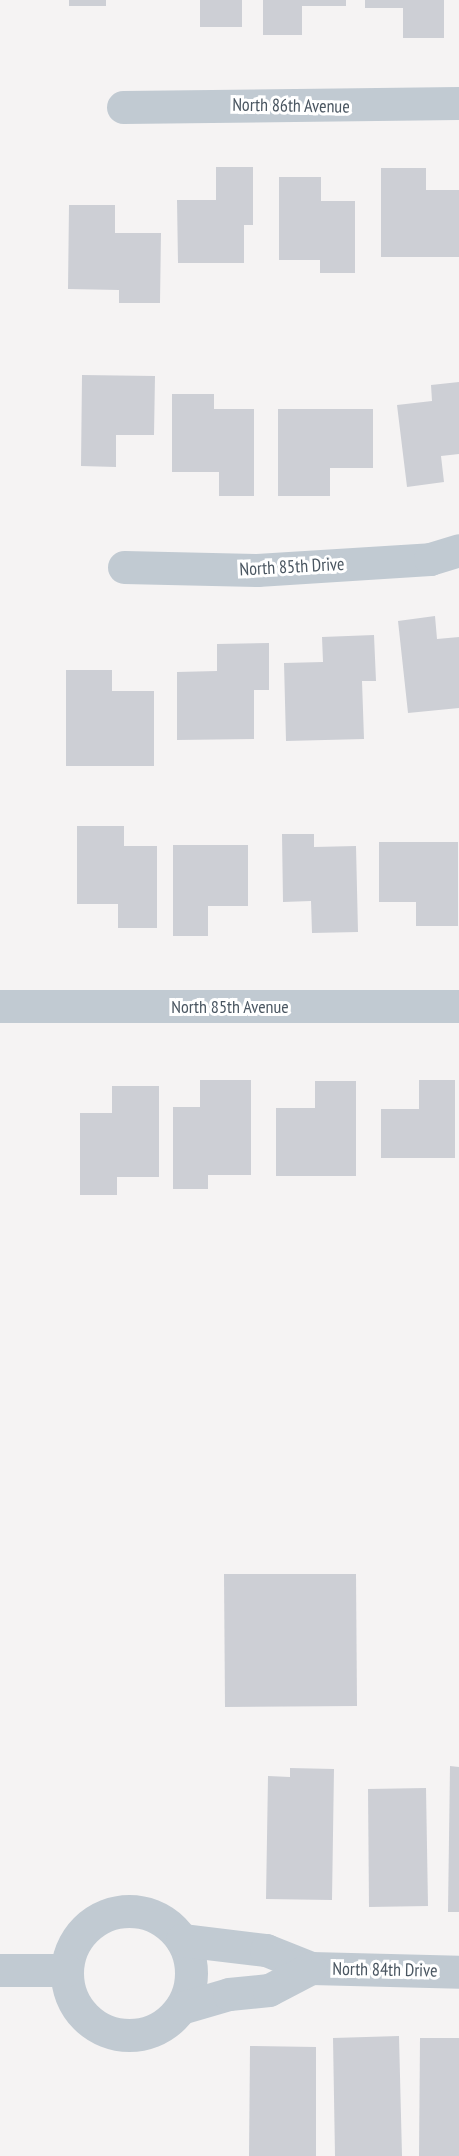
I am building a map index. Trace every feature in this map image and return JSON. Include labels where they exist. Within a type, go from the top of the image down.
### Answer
[{"type":"street","name":"North 86th Avenue","points":[[123,107],[459,103]]},
{"type":"street","name":"North 85th Drive","points":[[124,567],[257,570],[430,559],[459,550]]},
{"type":"street","name":"North 85th Avenue","points":[[0,1006],[459,1006]]},
{"type":"street","points":[[114,1913],[152,1915],[182,1940],[191,1974],[181,2008],[149,2032],[109,2033],[78,2008],[66,1970],[81,1934],[114,1913]]},
{"type":"street","name":"North 84th Drive","points":[[182,1940],[266,1950],[311,1968],[459,1972]]},
{"type":"street","name":"North 84th Drive","points":[[181,2008],[229,1994],[269,1990],[311,1968]]},
{"type":"street","points":[[0,1970],[66,1970]]},
{"type":"building","points":[[69,0],[106,0],[106,6],[69,6]]},
{"type":"building","points":[[200,0],[242,0],[242,27],[200,27]]},
{"type":"building","points":[[263,0],[346,0],[346,6],[302,6],[302,35],[263,35]]},
{"type":"building","points":[[365,0],[444,0],[444,38],[403,38],[403,8],[365,8]]},
{"type":"building","points":[[216,167],[253,167],[253,225],[244,225],[244,263],[178,263],[177,200],[216,200]]},
{"type":"building","points":[[381,168],[426,168],[426,190],[459,190],[459,257],[381,257]]},
{"type":"building","points":[[279,177],[321,177],[321,201],[355,201],[355,273],[320,273],[320,260],[279,260]]},
{"type":"building","points":[[69,205],[115,205],[115,233],[161,233],[160,303],[119,303],[119,290],[68,289]]},
{"type":"building","points":[[82,375],[155,376],[154,435],[116,435],[116,467],[81,466]]},
{"type":"building","points":[[459,382],[459,454],[441,456],[444,482],[407,487],[397,405],[432,401],[431,385]]},
{"type":"building","points":[[172,394],[214,394],[214,409],[254,409],[254,496],[219,496],[219,472],[172,472]]},
{"type":"building","points":[[278,409],[373,409],[373,468],[330,468],[330,496],[278,496]]},
{"type":"building","points":[[435,616],[437,639],[459,637],[459,708],[408,713],[398,621]]},
{"type":"building","points":[[374,635],[376,681],[362,681],[364,739],[286,741],[284,663],[323,662],[322,637]]},
{"type":"building","points":[[269,643],[269,690],[254,690],[254,739],[177,740],[177,672],[217,671],[217,644]]},
{"type":"building","points":[[66,670],[112,670],[112,691],[154,691],[154,766],[66,766]]},
{"type":"building","points":[[77,826],[124,826],[124,846],[157,846],[157,928],[118,928],[118,904],[77,904]]},
{"type":"building","points":[[282,834],[314,834],[314,847],[356,846],[358,932],[312,933],[311,901],[283,902]]},
{"type":"building","points":[[379,842],[458,842],[458,926],[416,926],[416,902],[379,902]]},
{"type":"building","points":[[173,845],[248,845],[248,906],[208,906],[208,936],[173,936]]},
{"type":"building","points":[[200,1080],[251,1080],[251,1175],[208,1175],[208,1189],[173,1189],[173,1107],[200,1107]]},
{"type":"building","points":[[419,1080],[455,1080],[455,1158],[381,1158],[381,1109],[419,1109]]},
{"type":"building","points":[[315,1081],[356,1081],[356,1176],[276,1176],[276,1108],[315,1108]]},
{"type":"building","points":[[112,1086],[159,1086],[159,1177],[117,1177],[117,1195],[80,1195],[80,1113],[112,1113]]},
{"type":"building","points":[[224,1574],[356,1574],[357,1706],[225,1707]]},
{"type":"building","points":[[450,1766],[459,1767],[459,1912],[448,1912]]},
{"type":"building","points":[[290,1768],[334,1769],[332,1900],[266,1899],[268,1776],[290,1777]]},
{"type":"building","points":[[426,1788],[428,1906],[369,1907],[368,1789]]},
{"type":"building","points":[[399,2036],[402,2156],[335,2156],[333,2038]]},
{"type":"building","points":[[420,2038],[459,2038],[459,2156],[419,2156]]},
{"type":"building","points":[[250,2046],[316,2047],[316,2156],[249,2156]]}]
